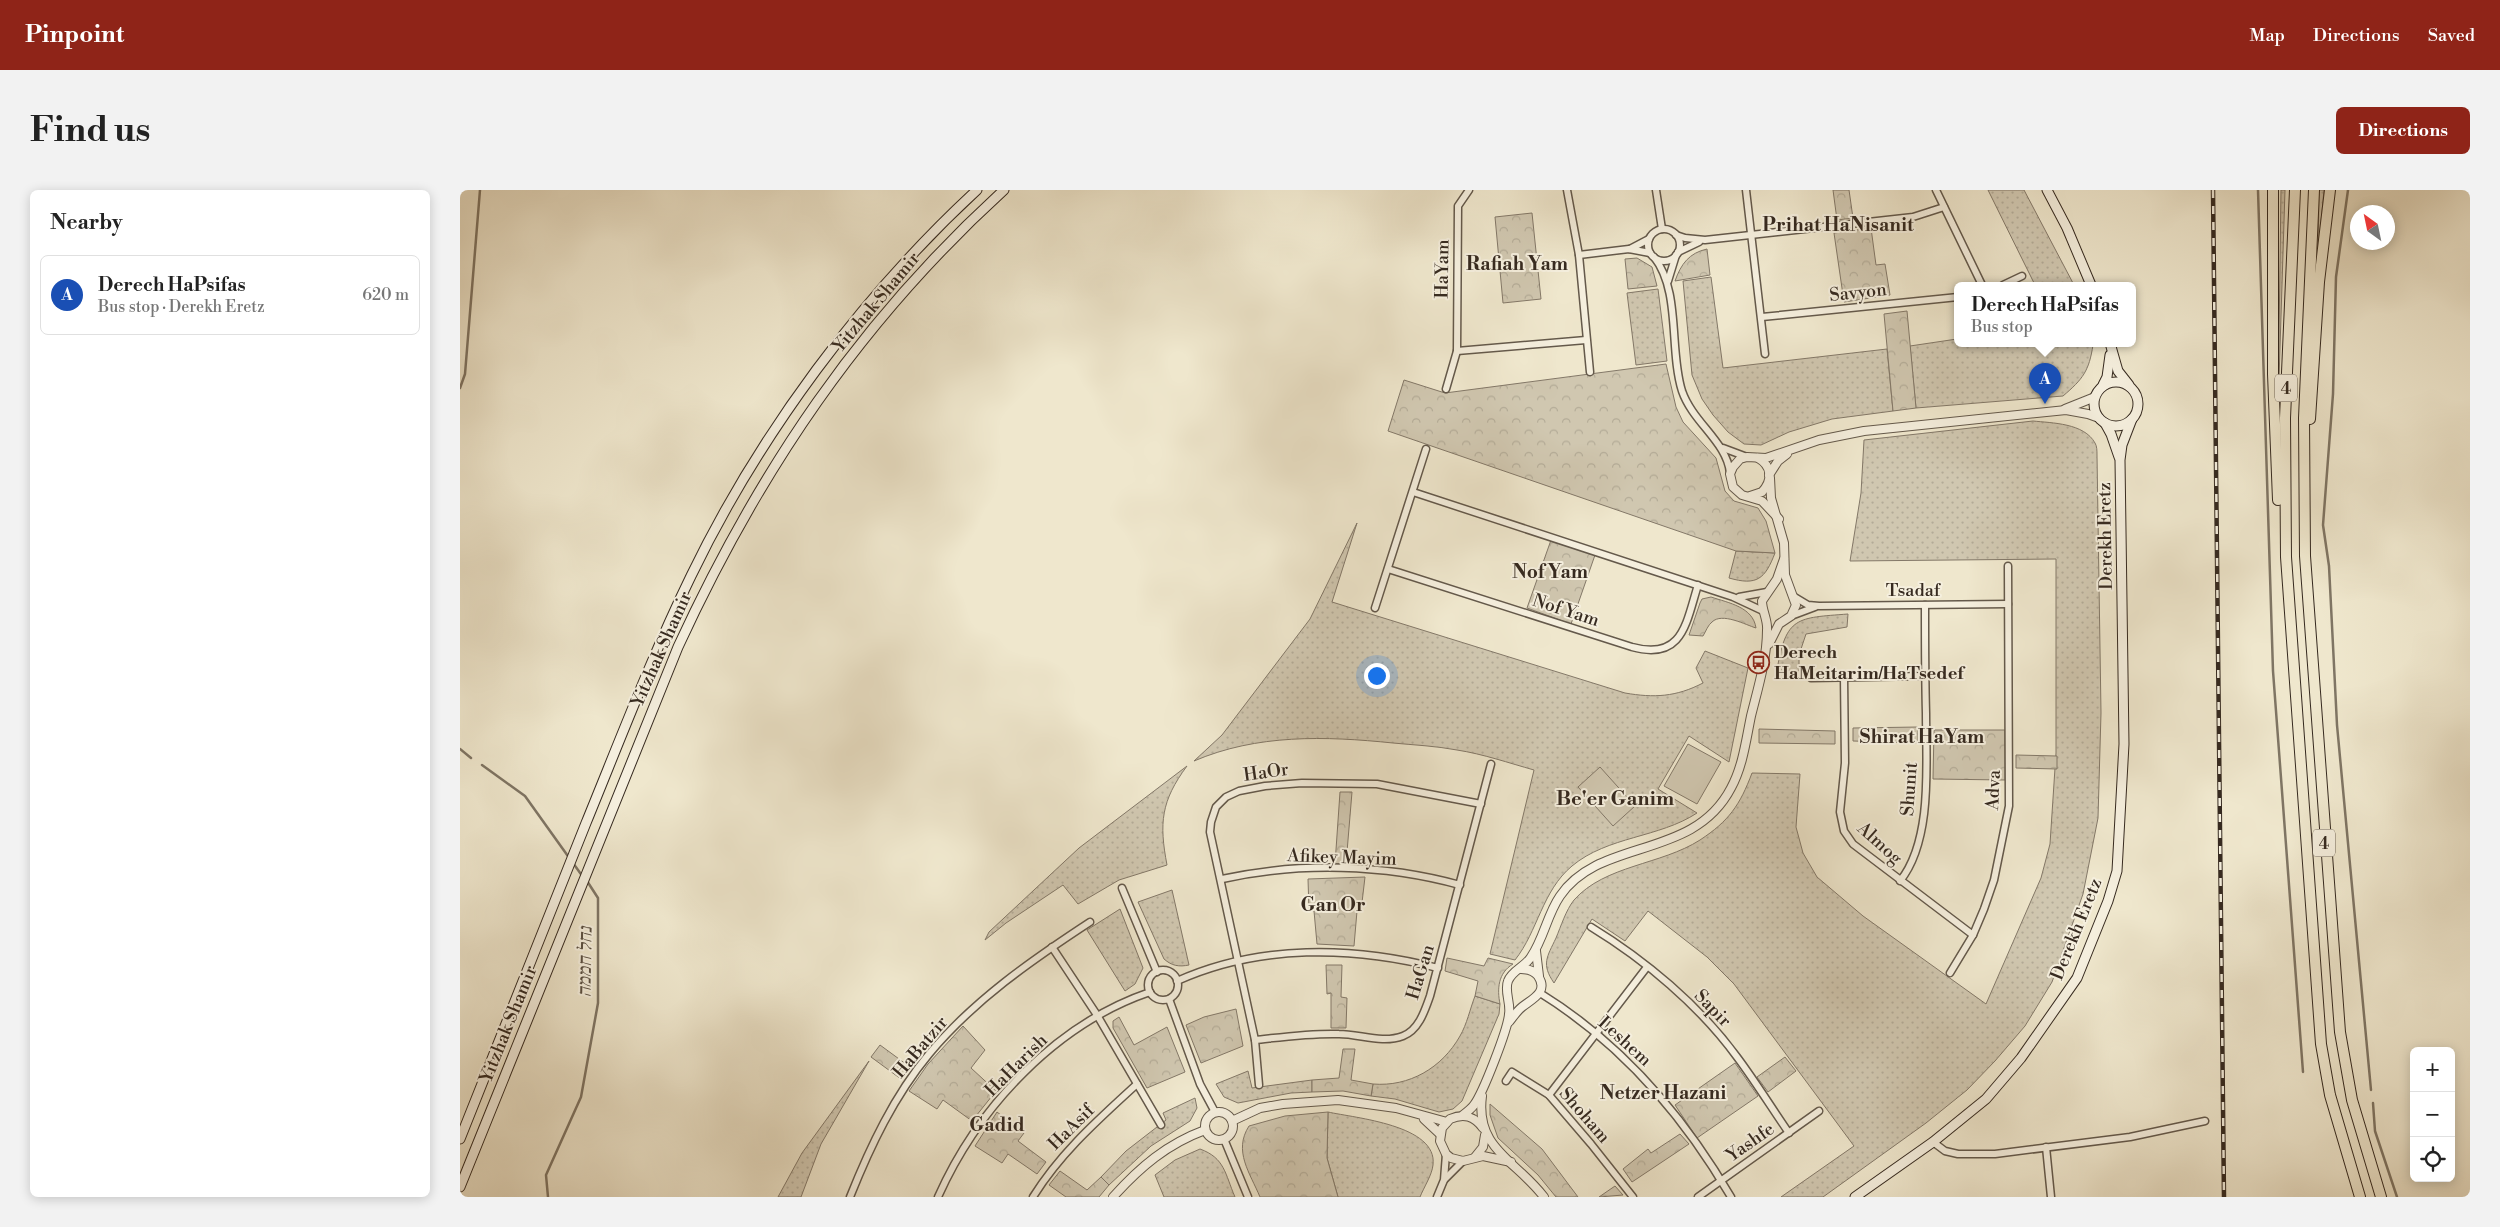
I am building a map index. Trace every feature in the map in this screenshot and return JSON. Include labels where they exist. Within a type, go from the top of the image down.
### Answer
[{"type":"highway","points":[[2273,190],[2272,308],[2275,446],[2278,521],[2287,586]]},
{"type":"highway","name":"4","points":[[2295,190],[2284,418],[2287,586],[2321,1044],[2330,1095],[2360,1197]]},
{"type":"highway","name":"4","points":[[2314,190],[2304,418],[2307,607],[2335,990],[2340,1032],[2352,1100],[2381,1197]]},
{"type":"highway","points":[[2304,483],[2312,399],[2319,282],[2330,190]]},
{"type":"main road","name":"Yitzhak Shamir","points":[[460,1139],[661,640],[723,514],[769,439],[805,388],[876,296],[925,242],[977,190]]},
{"type":"main road","name":"Yitzhak Shamir","points":[[460,1187],[678,647],[708,582],[739,523],[784,449],[819,398],[890,308],[938,254],[1004,190]]},
{"type":"main road","points":[[2047,190],[2091,282]]},
{"type":"main road","points":[[2109,347],[2110,365],[2103,385],[2094,397],[2095,412],[2102,421],[2120,426],[2132,419],[2136,413],[2138,399],[2118,371],[2110,347]]},
{"type":"main road","points":[[2103,385],[2118,382],[2130,387]]},
{"type":"main road","name":"Derekh Eretz","points":[[1855,1197],[1933,1142],[1986,1099],[2021,1058],[2053,1015],[2077,978],[2108,901],[2115,879],[2120,837],[2124,744],[2120,460],[2122,445],[2132,419]]},
{"type":"main road","name":"Derekh Eretz","points":[[2102,421],[2111,434],[2120,460]]},
{"type":"street","name":"HaYam","points":[[1446,389],[1457,351],[1458,214],[1461,199],[1469,190]]},
{"type":"street","points":[[1567,190],[1579,255],[1590,372]]},
{"type":"street","points":[[1656,190],[1662,229]]},
{"type":"street","points":[[1746,190],[1765,354]]},
{"type":"street","points":[[1936,190],[1981,282]]},
{"type":"street","points":[[1629,249],[1649,238],[1655,231],[1662,229],[1669,230],[1685,238],[1705,240],[1913,216],[1944,207]]},
{"type":"street","points":[[1668,285],[1680,243],[1676,235]]},
{"type":"street","points":[[1649,238],[1652,255],[1660,265],[1668,285],[1682,390],[1691,410],[1722,448],[1729,463],[1733,486],[1737,491],[1762,501],[1778,518]]},
{"type":"street","points":[[1579,255],[1629,249],[1668,260],[1677,253],[1705,240]]},
{"type":"street","points":[[2009,282],[2022,276]]},
{"type":"street","name":"Savyon","points":[[1762,317],[1954,297]]},
{"type":"street","points":[[1457,351],[1586,340]]},
{"type":"street","points":[[2056,411],[2094,397]]},
{"type":"street","points":[[1730,474],[1736,463],[1751,457],[1766,458],[1818,440],[1864,431],[2056,411],[2079,412],[2102,421]]},
{"type":"street","points":[[1748,496],[1762,492],[1778,461],[1797,447]]},
{"type":"street","points":[[1722,448],[1763,462],[1770,477],[1771,498],[1784,543],[1785,575],[1796,605],[1775,630],[1764,658]]},
{"type":"street","points":[[1375,608],[1426,449]]},
{"type":"street","points":[[1412,492],[1733,597],[1764,612],[1775,620],[1787,618]]},
{"type":"street","points":[[1521,969],[1536,949],[1553,907],[1560,895],[1574,880],[1609,860],[1682,835],[1699,825],[1720,805],[1731,789],[1740,767],[1764,658],[1768,629],[1762,601],[1777,579],[1784,559]]},
{"type":"street","name":"Adva","points":[[1950,973],[1973,935],[1994,880],[2009,806],[2008,566]]},
{"type":"street","name":"Nof Yam","points":[[1388,569],[1632,647],[1652,651],[1667,647],[1681,635],[1698,585]]},
{"type":"street","points":[[1733,597],[1747,597],[1782,587],[1792,594]]},
{"type":"street","name":"Tsadaf","points":[[1792,594],[1808,605],[1819,606],[2008,604]]},
{"type":"street","name":"Shunit","points":[[1900,881],[1912,864],[1924,804],[1925,605]]},
{"type":"street","name":"Tsadaf","points":[[1787,618],[1819,606]]},
{"type":"street","points":[[1811,678],[1925,676]]},
{"type":"street","name":"Almog","points":[[1844,677],[1844,763],[1840,812],[1844,831],[1853,844],[1973,935]]},
{"type":"street","name":"HaGan","points":[[1254,1040],[1333,1034],[1387,1040],[1405,1035],[1422,1016],[1438,968],[1491,764]]},
{"type":"street","name":"HaOr","points":[[1239,961],[1210,832],[1210,822],[1216,807],[1226,797],[1239,790],[1302,783],[1378,784],[1481,804]]},
{"type":"street","name":"Afikey Mayim","points":[[1222,879],[1266,870],[1339,868],[1429,877],[1460,885]]},
{"type":"street","points":[[1122,888],[1157,972]]},
{"type":"street","name":"HaBatzir","points":[[850,1197],[865,1159],[896,1101],[929,1054],[978,1003],[1014,973],[1090,922]]},
{"type":"street","name":"Sapir","points":[[1591,927],[1622,946],[1696,1009],[1730,1049],[1789,1133]]},
{"type":"street","points":[[1052,947],[1097,1015],[1161,1125]]},
{"type":"street","points":[[1508,1024],[1521,1008],[1540,993],[1536,949]]},
{"type":"street","points":[[1157,972],[1148,983],[1150,992],[1160,1000],[1169,999],[1175,994],[1178,982],[1197,972],[1239,961],[1278,954],[1321,951],[1367,953],[1438,968]]},
{"type":"street","points":[[1239,961],[1254,1040],[1259,1085]]},
{"type":"street","points":[[1549,1096],[1647,967]]},
{"type":"street","points":[[1463,1161],[1446,1154],[1441,1147],[1440,1134],[1447,1122],[1463,1115],[1474,1106],[1483,1087],[1508,1024],[1510,1006],[1507,990],[1512,973],[1521,969],[1529,969],[1539,977]]},
{"type":"street","points":[[1157,972],[1169,972],[1178,982]]},
{"type":"street","points":[[1507,990],[1514,1000],[1529,1002]]},
{"type":"street","name":"HaHarish","points":[[938,1197],[948,1175],[973,1135],[1024,1072],[1075,1029],[1097,1015],[1121,1002],[1150,992]]},
{"type":"street","name":"Leshem","points":[[1540,993],[1596,1033],[1620,1053],[1655,1090],[1681,1122],[1731,1197]]},
{"type":"street","points":[[1169,999],[1197,1077],[1215,1112]]},
{"type":"street","name":"Shoham","points":[[1506,1081],[1512,1072],[1549,1096],[1591,1144],[1633,1197]]},
{"type":"street","name":"HaAsif","points":[[1033,1197],[1053,1166],[1072,1144],[1137,1084]]},
{"type":"street","points":[[1475,1157],[1483,1147],[1484,1131],[1480,1109],[1483,1087]]},
{"type":"street","points":[[1232,1121],[1260,1108],[1283,1104],[1338,1100],[1396,1108],[1447,1122]]},
{"type":"street","name":"Yashfe","points":[[1698,1197],[1819,1111]]},
{"type":"street","points":[[1215,1112],[1227,1114],[1232,1121],[1232,1132],[1224,1139],[1212,1138],[1205,1130],[1206,1120],[1215,1112]]},
{"type":"street","points":[[1463,1115],[1475,1119],[1511,1162],[1544,1197]]},
{"type":"street","points":[[1420,1116],[1440,1134]]},
{"type":"street","points":[[1933,1142],[1945,1152],[1974,1155],[2130,1137],[2205,1121]]},
{"type":"street","points":[[1113,1197],[1145,1163],[1176,1143],[1205,1130]]},
{"type":"street","points":[[1224,1139],[1248,1197]]},
{"type":"street","points":[[2046,1147],[2051,1197]]},
{"type":"street","points":[[1437,1197],[1444,1180],[1446,1154]]},
{"type":"street","points":[[1444,1180],[1463,1161],[1475,1157],[1491,1157],[1511,1162]]},
{"type":"green space","points":[[1833,190],[1849,190],[1853,218],[1837,220]]},
{"type":"green space","points":[[1988,190],[2024,190],[2072,282],[2034,282]]},
{"type":"green space","points":[[2281,190],[2285,190],[2278,411]]},
{"type":"green space","points":[[2319,190],[2324,190],[2318,253]]},
{"type":"green space","points":[[1532,213],[1541,299],[1503,303],[1495,217]]},
{"type":"green space","points":[[1871,228],[1876,265],[1885,264],[1890,295],[1844,302],[1834,233]]},
{"type":"green space","points":[[1707,249],[1710,275],[1675,281],[1686,260],[1695,253]]},
{"type":"green space","points":[[1637,258],[1652,267],[1657,286],[1628,289],[1625,259]]},
{"type":"green space","points":[[1711,277],[1723,368],[1887,349],[1893,411],[1832,419],[1789,432],[1761,445],[1744,444],[1728,432],[1713,415],[1702,399],[1692,375],[1683,281]]},
{"type":"green space","points":[[1658,289],[1667,361],[1636,365],[1627,293]]},
{"type":"green space","points":[[1907,311],[1916,408],[1893,411],[1884,314]]},
{"type":"green space","points":[[1954,339],[1954,347],[2093,347],[2084,374],[2076,385],[2063,396],[1916,408],[1910,346]]},
{"type":"green space","points":[[1666,364],[1676,407],[1683,422],[1716,458],[1725,491],[1734,501],[1758,508],[1766,521],[1775,553],[1736,551],[1388,431],[1404,380],[1445,393]]},
{"type":"green space","points":[[2033,421],[2067,425],[2083,431],[2090,436],[2097,449],[2101,713],[2098,818],[2083,894],[2052,982],[2025,1026],[1967,1090],[1926,1123],[1823,1197],[1781,1197],[1854,1146],[1734,984],[1707,957],[1648,911],[1625,941],[1592,919],[1554,983],[1548,971],[1548,956],[1569,908],[1574,900],[1587,888],[1617,872],[1668,855],[1700,840],[1726,819],[1738,803],[1752,773],[1800,774],[1796,827],[1803,853],[1817,877],[1863,916],[1986,1004],[2041,878],[2050,844],[2056,753],[2056,559],[1850,561],[1861,493],[1864,440]]},
{"type":"green space","points":[[1357,523],[1332,602],[1625,693],[1646,696],[1674,694],[1703,683],[1696,668],[1705,651],[1748,668],[1729,762],[1689,736],[1658,789],[1697,813],[1666,828],[1601,849],[1586,856],[1572,866],[1554,887],[1523,949],[1515,960],[1490,954],[1534,770],[1486,756],[1449,749],[1317,738],[1292,739],[1242,746],[1194,761],[1222,735],[1310,619]]},
{"type":"green space","points":[[1551,540],[1595,555],[1571,624],[1527,608]]},
{"type":"green space","points":[[1736,551],[1775,553],[1768,569],[1759,578],[1747,581],[1729,578]]},
{"type":"green space","points":[[1711,597],[1732,604],[1745,611],[1754,621],[1756,628],[1722,618],[1716,619],[1711,623],[1703,636],[1689,635],[1702,599]]},
{"type":"green space","points":[[1848,614],[1847,627],[1806,634],[1799,655],[1799,671],[1777,670],[1785,639],[1797,623],[1805,619]]},
{"type":"green space","points":[[1918,727],[1918,743],[1853,741],[1853,728]]},
{"type":"green space","points":[[1759,729],[1835,731],[1835,744],[1759,743]]},
{"type":"green space","points":[[1934,730],[2005,730],[2005,780],[1933,779]]},
{"type":"green space","points":[[1688,744],[1721,762],[1697,804],[1664,786]]},
{"type":"green space","points":[[2016,755],[2057,756],[2057,769],[2016,768]]},
{"type":"green space","points":[[1187,766],[1172,790],[1164,813],[1163,837],[1167,865],[1119,880],[1078,904],[1063,885],[1006,923],[985,940],[989,932],[1079,848]]},
{"type":"green space","points":[[1600,767],[1635,806],[1613,826],[1578,787]]},
{"type":"green space","points":[[1340,792],[1352,792],[1346,864],[1335,864]]},
{"type":"green space","points":[[1365,877],[1361,911],[1357,911],[1354,946],[1317,944],[1314,911],[1309,911],[1308,879]]},
{"type":"green space","points":[[1172,890],[1189,965],[1176,965],[1164,959],[1138,902]]},
{"type":"green space","points":[[1120,909],[1143,968],[1135,984],[1125,991],[1087,930]]},
{"type":"green space","points":[[1447,958],[1484,966],[1488,958],[1513,964],[1504,972],[1500,982],[1500,1004],[1475,996],[1478,981],[1445,971]]},
{"type":"green space","points":[[1326,965],[1342,965],[1341,997],[1347,998],[1346,1028],[1331,1028],[1331,993],[1327,994]]},
{"type":"green space","points":[[1475,996],[1500,1004],[1499,1014],[1462,1101],[1453,1109],[1439,1112],[1395,1099],[1371,1096],[1373,1084],[1386,1084],[1412,1079],[1434,1066],[1444,1057],[1453,1047],[1462,1031]]},
{"type":"green space","points":[[1236,1009],[1243,1046],[1201,1063],[1186,1025],[1204,1017]]},
{"type":"green space","points":[[1119,1017],[1134,1045],[1167,1027],[1185,1072],[1147,1088],[1113,1028],[1113,1021]]},
{"type":"green space","points":[[963,1026],[985,1050],[971,1068],[996,1091],[972,1121],[943,1100],[937,1109],[909,1091],[928,1064]]},
{"type":"green space","points":[[880,1045],[910,1067],[901,1079],[871,1057]]},
{"type":"green space","points":[[1343,1049],[1355,1049],[1351,1080],[1373,1084],[1371,1096],[1343,1091],[1312,1092],[1312,1080],[1339,1078]]},
{"type":"green space","points":[[1785,1057],[1796,1071],[1768,1092],[1757,1077]]},
{"type":"green space","points":[[869,1061],[821,1144],[801,1197],[778,1197],[802,1153]]},
{"type":"green space","points":[[1735,1063],[1758,1096],[1697,1138],[1675,1105]]},
{"type":"green space","points":[[1248,1071],[1252,1088],[1312,1080],[1312,1092],[1291,1093],[1238,1103],[1224,1097],[1216,1084]]},
{"type":"green space","points":[[1195,1098],[1197,1108],[1190,1121],[1151,1146],[1109,1185],[1101,1177],[1126,1151],[1166,1120],[1163,1113]]},
{"type":"green space","points":[[1490,1104],[1542,1149],[1578,1197],[1556,1197],[1538,1175],[1498,1138],[1490,1115]]},
{"type":"green space","points":[[997,1112],[1024,1133],[1018,1141],[1046,1162],[1037,1174],[1008,1154],[1002,1163],[975,1146]]},
{"type":"green space","points":[[1328,1112],[1392,1126],[1409,1132],[1422,1141],[1431,1151],[1433,1165],[1430,1177],[1420,1197],[1338,1197],[1327,1158]]},
{"type":"green space","points":[[1328,1112],[1327,1158],[1338,1197],[1260,1197],[1248,1171],[1243,1153],[1244,1135],[1249,1126],[1285,1116]]},
{"type":"green space","points":[[1680,1134],[1689,1144],[1632,1182],[1623,1169],[1648,1149],[1651,1153]]},
{"type":"green space","points":[[1200,1149],[1215,1157],[1219,1162],[1235,1197],[1164,1197],[1155,1175],[1175,1160]]},
{"type":"green space","points":[[1060,1171],[1087,1190],[1101,1177],[1109,1185],[1099,1197],[1066,1197],[1049,1185]]},
{"type":"green space","points":[[1615,1186],[1623,1195],[1599,1197]]},
{"type":"waterway","name":"נחל חממה","points":[[460,388],[465,374],[480,190]]},
{"type":"waterway","points":[[2258,190],[2273,671],[2303,1072]]},
{"type":"waterway","points":[[2348,190],[2336,277],[2333,394],[2323,525],[2329,566],[2337,725],[2371,1090]]},
{"type":"waterway","name":"נחל חממה","points":[[460,749],[471,758]]},
{"type":"waterway","name":"נחל חממה","points":[[482,765],[525,796],[570,859]]},
{"type":"waterway","name":"נחל חממה","points":[[573,863],[583,877]]},
{"type":"waterway","name":"נחל חממה","points":[[548,1197],[546,1175],[581,1097],[598,1003],[598,898],[587,881]]},
{"type":"waterway","points":[[2373,1103],[2375,1131],[2397,1197]]},
{"type":"railway","points":[[2213,190],[2224,1197]]},
{"type":"place","name":"Derech HaPsifas","points":[[2045,404]]},
{"type":"place","name":"Derech HaMeitarim/HaTsedef","points":[[1758,662]]},
{"type":"district","name":"Prihat HaNisanit","points":[[1838,224]]},
{"type":"district","name":"Rafiah Yam","points":[[1517,263]]},
{"type":"district","name":"Nof Yam","points":[[1550,571]]},
{"type":"district","name":"Shirat HaYam","points":[[1922,736]]},
{"type":"district","name":"Be'er Ganim","points":[[1615,798]]},
{"type":"district","name":"Gan Or","points":[[1333,904]]},
{"type":"district","name":"Netzer Hazani","points":[[1663,1092]]},
{"type":"district","name":"Gadid","points":[[997,1124]]}]
